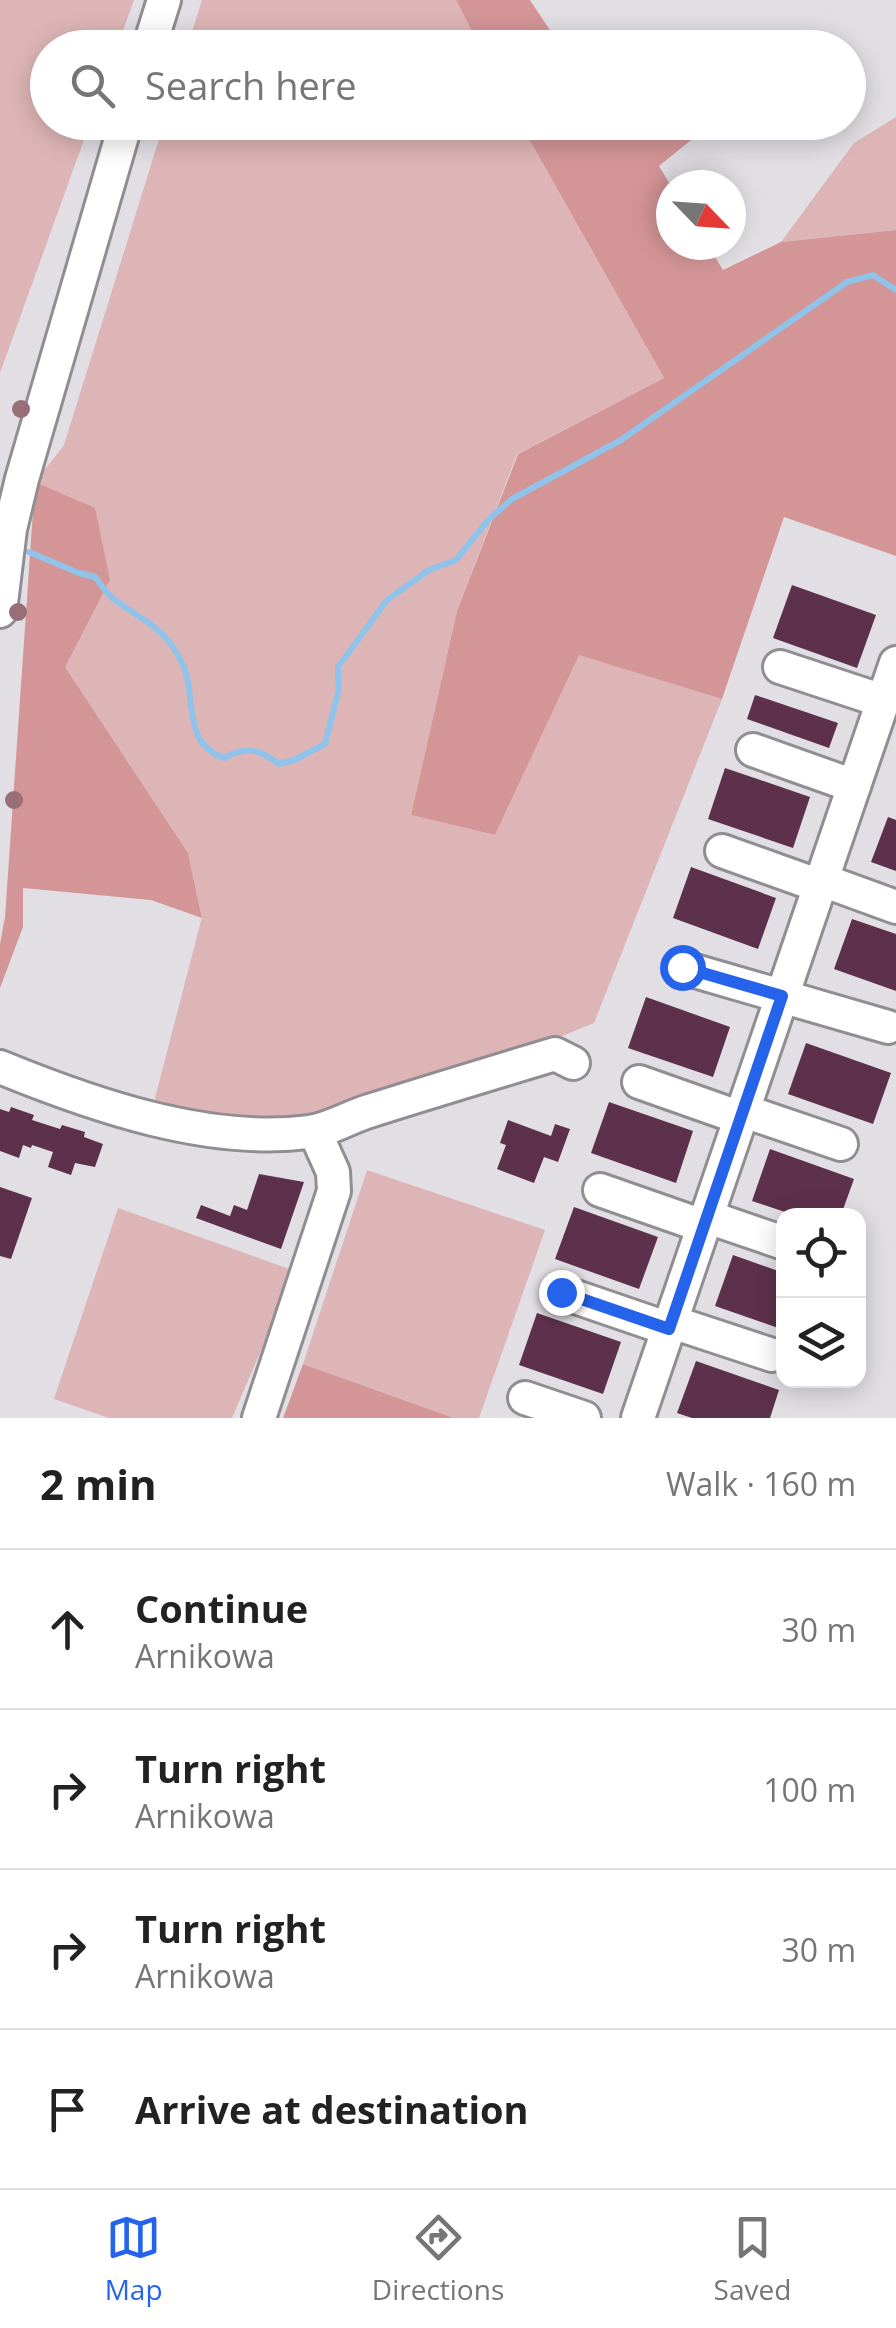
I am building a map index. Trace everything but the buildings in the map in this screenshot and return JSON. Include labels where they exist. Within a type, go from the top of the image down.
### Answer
[{"type":"street","points":[[155,30],[164,0]]},
{"type":"street","points":[[0,611],[10,529],[22,479],[121,140]]},
{"type":"street","points":[[638,1418],[896,663]]},
{"type":"street","points":[[780,667],[883,700]]},
{"type":"street","points":[[753,750],[854,786]]},
{"type":"street","points":[[722,851],[896,906]]},
{"type":"street","points":[[682,967],[888,1027]]},
{"type":"street","points":[[0,1067],[146,1118],[279,1135],[315,1132],[350,1116],[556,1054],[573,1063]]},
{"type":"street","points":[[639,1082],[841,1144]]},
{"type":"street","points":[[258,1418],[334,1191],[333,1172],[315,1132]]},
{"type":"street","points":[[600,1190],[776,1241]]},
{"type":"street","points":[[561,1292],[772,1355]]},
{"type":"street","points":[[524,1398],[584,1418]]},
{"type":"shaded area","points":[[0,0],[134,0],[123,30],[30,30],[30,140],[84,140],[0,373]]},
{"type":"shaded area","points":[[202,0],[456,0],[471,30],[192,30]]},
{"type":"shaded area","points":[[456,0],[530,0],[550,30],[471,30]]},
{"type":"shaded area","points":[[896,117],[896,230],[781,242],[854,143],[866,140],[866,136]]},
{"type":"shaded area","points":[[159,140],[530,140],[664,378],[517,454],[457,611],[411,815],[495,835],[579,654],[722,699],[594,1023],[484,1068],[310,1122],[162,1114],[155,1098],[202,917],[188,853],[64,666],[110,580],[35,482],[64,445]]},
{"type":"shaded area","points":[[530,140],[691,140],[659,166],[661,170],[656,170],[656,260],[717,260],[723,270],[781,242],[896,230],[896,556],[784,517],[722,699],[579,655],[495,835],[411,815],[457,611],[518,454],[664,378]]},
{"type":"shaded area","points":[[35,482],[95,508],[110,580],[65,667],[188,853],[202,918],[151,900],[23,888],[23,927],[0,988],[0,944]]},
{"type":"shaded area","points":[[367,1170],[545,1230],[479,1418],[454,1418],[303,1364]]},
{"type":"shaded area","points":[[118,1208],[295,1271],[232,1418],[109,1418],[54,1399]]},
{"type":"shaded area","points":[[303,1364],[454,1418],[283,1418]]},
{"type":"waterway","points":[[29,552],[95,577],[112,598],[169,641],[187,676],[196,730],[210,751],[224,758],[239,752],[259,752],[279,764],[294,760],[325,744],[339,689],[338,667],[387,600],[429,570],[456,560],[489,519],[512,499],[621,440],[847,282],[873,275],[896,290]]},
{"type":"route","points":[[561,1292],[669,1329],[782,996],[682,967]]}]
